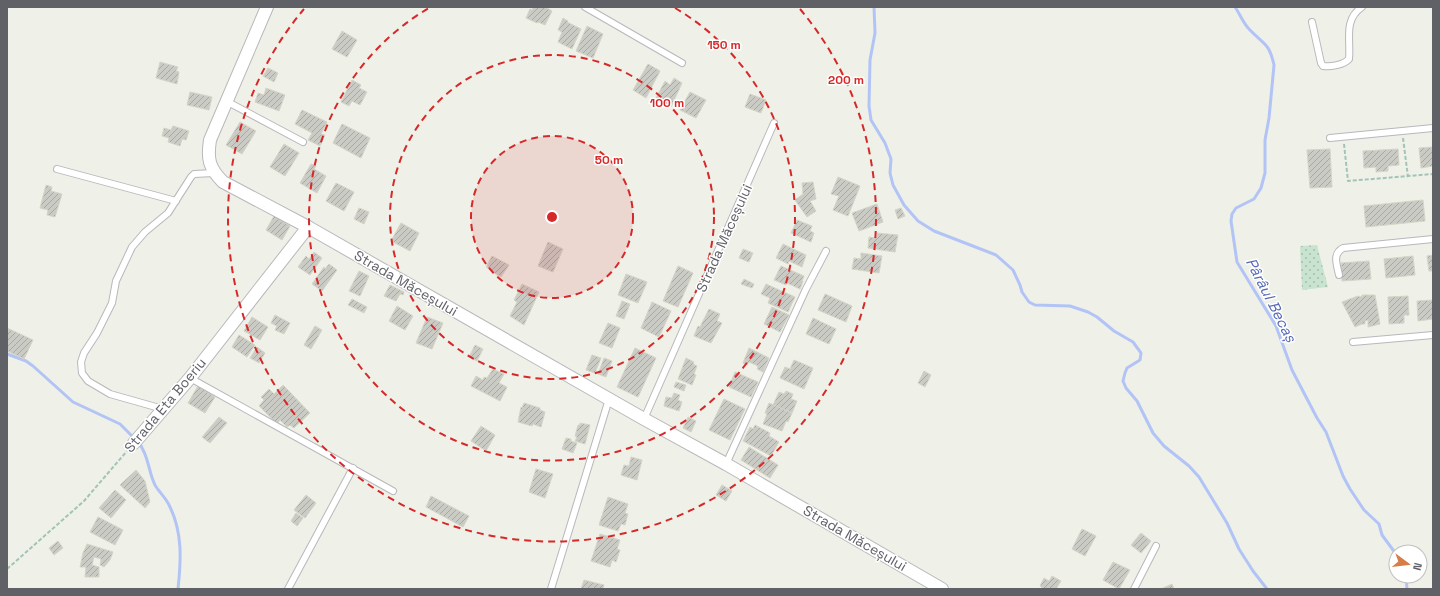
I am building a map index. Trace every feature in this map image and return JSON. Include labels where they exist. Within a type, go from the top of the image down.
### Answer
[{"type":"street","points":[[214,174],[209,162],[208,151],[210,140],[267,7]]},
{"type":"street","name":"Strada Măceșului","points":[[214,174],[223,182],[308,227],[644,419],[726,464],[942,589]]},
{"type":"street","name":"Strada Eta Boeriu","points":[[134,443],[190,378],[308,227]]},
{"type":"lane","points":[[584,7],[682,63]]},
{"type":"lane","points":[[1312,22],[1321,63],[1323,66],[1340,64],[1349,59],[1348,31],[1354,16],[1362,7]]},
{"type":"lane","points":[[226,101],[304,142]]},
{"type":"lane","name":"Strada Măceșului","points":[[644,419],[774,123]]},
{"type":"lane","points":[[1330,138],[1433,128]]},
{"type":"lane","points":[[58,170],[176,201]]},
{"type":"lane","points":[[163,409],[110,394],[88,381],[82,373],[81,362],[84,353],[112,303],[116,281],[132,247],[145,232],[168,213],[194,174],[214,174]]},
{"type":"lane","points":[[1339,275],[1335,258],[1338,251],[1343,248],[1433,239]]},
{"type":"lane","points":[[726,464],[806,289],[826,251]]},
{"type":"lane","points":[[1353,342],[1433,335]]},
{"type":"lane","points":[[190,378],[393,491]]},
{"type":"lane","points":[[551,589],[609,399]]},
{"type":"lane","points":[[288,589],[353,468]]},
{"type":"lane","points":[[1134,589],[1156,546]]},
{"type":"path","points":[[1402,131],[1408,177]]},
{"type":"path","points":[[1343,137],[1348,181],[1433,174]]},
{"type":"path","name":"Strada Eta Boeriu","points":[[7,569],[84,501],[134,443]]},
{"type":"green space","points":[[1317,245],[1328,287],[1302,290],[1300,246]]},
{"type":"building","points":[[533,7],[545,7],[552,11],[545,25],[526,18],[530,9],[532,10]]},
{"type":"building","points":[[563,18],[568,21],[567,22],[581,29],[572,49],[558,42],[562,32],[558,30]]},
{"type":"building","points":[[587,26],[603,34],[593,58],[576,51]]},
{"type":"building","points":[[342,31],[357,40],[347,57],[332,49]]},
{"type":"building","points":[[160,62],[178,67],[176,71],[179,72],[177,84],[156,78]]},
{"type":"building","points":[[648,64],[660,71],[646,98],[633,90]]},
{"type":"building","points":[[268,68],[278,73],[274,82],[263,76]]},
{"type":"building","points":[[674,78],[682,83],[671,107],[656,98],[665,81],[670,85]]},
{"type":"building","points":[[352,80],[361,85],[359,88],[367,92],[360,105],[352,101],[349,106],[341,102]]},
{"type":"building","points":[[266,88],[285,95],[279,111],[255,102],[258,93],[264,95]]},
{"type":"building","points":[[190,92],[212,97],[209,110],[187,105]]},
{"type":"building","points":[[690,92],[706,100],[696,118],[680,110]]},
{"type":"building","points":[[750,94],[766,100],[761,113],[745,107]]},
{"type":"building","points":[[302,110],[327,122],[321,134],[325,135],[320,146],[308,140],[312,133],[295,124]]},
{"type":"building","points":[[240,122],[256,131],[242,154],[226,145]]},
{"type":"building","points":[[342,124],[370,138],[361,158],[333,143]]},
{"type":"building","points":[[173,126],[189,131],[186,140],[182,139],[180,146],[168,142],[169,138],[162,136],[164,128],[171,130]]},
{"type":"building","points":[[284,144],[299,153],[285,176],[270,167]]},
{"type":"building","points":[[1433,147],[1433,166],[1421,168],[1419,148]]},
{"type":"building","points":[[1330,149],[1332,187],[1310,188],[1307,150]]},
{"type":"building","points":[[1398,149],[1399,165],[1388,166],[1388,171],[1376,172],[1376,167],[1364,168],[1363,151]]},
{"type":"building","points":[[311,164],[316,166],[314,169],[326,176],[317,193],[300,183]]},
{"type":"building","points":[[838,177],[860,186],[848,216],[833,210],[839,196],[831,194]]},
{"type":"building","points":[[813,182],[816,199],[810,201],[816,211],[807,217],[795,200],[803,194],[802,183]]},
{"type":"building","points":[[336,183],[354,192],[344,211],[326,201]]},
{"type":"building","points":[[46,185],[52,187],[51,191],[62,194],[55,217],[47,215],[48,210],[40,208]]},
{"type":"building","points":[[1423,200],[1425,221],[1366,227],[1364,206]]},
{"type":"building","points":[[877,204],[883,222],[859,231],[852,213]]},
{"type":"building","points":[[359,208],[369,212],[364,224],[354,219]]},
{"type":"building","points":[[901,208],[905,216],[898,219],[895,210]]},
{"type":"building","points":[[274,216],[290,226],[282,240],[266,230]]},
{"type":"building","points":[[797,220],[812,226],[810,231],[814,233],[811,242],[791,233]]},
{"type":"building","points":[[401,223],[419,233],[410,251],[391,241]]},
{"type":"building","points":[[877,233],[898,235],[895,252],[868,248],[869,237],[877,238]]},
{"type":"building","points":[[548,242],[563,249],[553,272],[538,266]]},
{"type":"building","points":[[783,244],[806,255],[802,267],[789,261],[788,264],[776,258]]},
{"type":"building","points":[[743,249],[753,253],[749,262],[739,258]]},
{"type":"building","points":[[314,252],[322,258],[310,275],[298,267],[306,256],[309,259]]},
{"type":"building","points":[[861,253],[882,256],[879,273],[852,269],[854,258],[861,259]]},
{"type":"building","points":[[1433,255],[1433,271],[1429,271],[1427,256]]},
{"type":"building","points":[[492,256],[509,265],[501,277],[486,267]]},
{"type":"building","points":[[1413,256],[1415,275],[1386,278],[1384,259]]},
{"type":"building","points":[[1369,261],[1371,279],[1342,281],[1341,263]]},
{"type":"building","points":[[329,264],[337,270],[322,291],[312,284],[324,267],[325,269]]},
{"type":"building","points":[[678,266],[693,273],[678,307],[663,301]]},
{"type":"building","points":[[781,266],[804,276],[800,289],[787,283],[786,285],[774,280]]},
{"type":"building","points":[[359,271],[369,276],[360,296],[349,291]]},
{"type":"building","points":[[626,274],[647,282],[638,303],[618,295]]},
{"type":"building","points":[[744,279],[754,284],[752,288],[741,284]]},
{"type":"building","points":[[522,284],[539,292],[524,325],[510,316],[517,302],[514,300]]},
{"type":"building","points":[[766,284],[795,297],[788,312],[768,303],[770,298],[761,294]]},
{"type":"building","points":[[390,285],[404,292],[403,295],[400,294],[396,301],[384,296]]},
{"type":"building","points":[[825,294],[852,306],[846,322],[818,310]]},
{"type":"building","points":[[1362,295],[1375,295],[1380,324],[1368,327],[1368,320],[1365,321],[1365,324],[1355,327],[1342,302],[1358,296],[1362,297]]},
{"type":"building","points":[[1408,296],[1409,315],[1404,315],[1404,323],[1389,324],[1388,297]]},
{"type":"building","points":[[352,299],[367,307],[364,313],[348,305]]},
{"type":"building","points":[[1433,300],[1433,319],[1418,321],[1417,301]]},
{"type":"building","points":[[622,301],[630,304],[624,319],[616,316]]},
{"type":"building","points":[[652,302],[671,311],[659,337],[641,328]]},
{"type":"building","points":[[397,306],[413,316],[405,330],[389,321]]},
{"type":"building","points":[[772,307],[789,315],[780,332],[764,324]]},
{"type":"building","points":[[709,309],[720,314],[717,321],[722,323],[711,343],[694,336],[698,326],[700,327]]},
{"type":"building","points":[[275,315],[290,323],[284,334],[275,330],[277,326],[271,323]]},
{"type":"building","points":[[252,317],[268,327],[260,340],[244,331]]},
{"type":"building","points":[[427,317],[443,323],[432,349],[416,343]]},
{"type":"building","points":[[813,318],[836,329],[829,344],[806,334]]},
{"type":"building","points":[[608,323],[620,328],[612,348],[599,343]]},
{"type":"building","points":[[315,326],[322,330],[311,349],[304,345]]},
{"type":"building","points":[[7,328],[33,340],[24,359],[7,351]]},
{"type":"building","points":[[239,335],[255,345],[247,357],[232,347]]},
{"type":"building","points":[[475,345],[483,349],[477,361],[469,357]]},
{"type":"building","points":[[257,347],[265,353],[259,363],[250,358]]},
{"type":"building","points":[[635,348],[656,358],[638,397],[617,387]]},
{"type":"building","points":[[749,348],[769,358],[763,372],[757,369],[758,366],[749,362],[747,365],[743,363]]},
{"type":"building","points":[[592,355],[601,358],[595,373],[586,370]]},
{"type":"building","points":[[604,358],[612,361],[606,377],[598,374]]},
{"type":"building","points":[[686,358],[694,362],[693,364],[697,366],[694,374],[696,375],[692,385],[678,379]]},
{"type":"building","points":[[794,360],[813,368],[804,389],[780,378],[785,367],[790,369]]},
{"type":"building","points":[[493,369],[504,374],[499,383],[507,387],[500,401],[471,386],[476,376],[483,380],[484,377],[487,378]]},
{"type":"building","points":[[924,371],[931,375],[925,387],[918,383]]},
{"type":"building","points":[[735,372],[758,382],[751,397],[729,387]]},
{"type":"building","points":[[676,382],[686,385],[684,391],[674,387]]},
{"type":"building","points":[[283,385],[310,413],[294,428],[290,425],[287,427],[280,420],[277,424],[259,406],[264,400],[261,397],[269,389],[274,394]]},
{"type":"building","points":[[198,386],[215,397],[205,413],[188,403]]},
{"type":"building","points":[[786,391],[793,394],[791,399],[797,401],[792,413],[773,405],[779,392],[784,394]]},
{"type":"building","points":[[674,393],[680,395],[678,400],[682,402],[679,411],[664,406],[666,397],[672,398]]},
{"type":"building","points":[[724,399],[745,409],[730,440],[709,430]]},
{"type":"building","points":[[524,403],[540,408],[540,410],[545,412],[541,427],[533,424],[532,426],[518,422],[521,407],[522,408]]},
{"type":"building","points":[[769,403],[792,413],[788,422],[786,421],[782,431],[763,424]]},
{"type":"building","points":[[219,417],[227,423],[210,443],[202,437]]},
{"type":"building","points":[[688,417],[696,421],[691,432],[683,428]]},
{"type":"building","points":[[580,423],[590,425],[585,444],[575,441],[577,437],[575,436],[578,425],[580,425]]},
{"type":"building","points":[[755,425],[770,433],[769,436],[779,442],[771,456],[743,441],[750,427],[753,429]]},
{"type":"building","points":[[481,426],[495,435],[486,451],[471,441]]},
{"type":"building","points":[[566,438],[577,443],[573,453],[562,449]]},
{"type":"building","points":[[749,447],[778,465],[770,478],[741,460]]},
{"type":"building","points":[[631,457],[642,460],[637,480],[621,475],[624,465],[629,466]]},
{"type":"building","points":[[536,469],[553,474],[545,498],[529,492]]},
{"type":"building","points":[[136,470],[145,481],[150,502],[145,508],[120,485]]},
{"type":"building","points":[[722,485],[732,491],[726,501],[716,495]]},
{"type":"building","points":[[115,490],[126,500],[111,518],[99,508]]},
{"type":"building","points":[[306,495],[316,503],[305,518],[294,510]]},
{"type":"building","points":[[431,496],[469,516],[463,527],[426,507]]},
{"type":"building","points":[[608,497],[628,504],[625,513],[628,514],[625,525],[621,524],[618,531],[599,525]]},
{"type":"building","points":[[296,513],[303,518],[297,526],[291,521]]},
{"type":"building","points":[[98,517],[123,530],[115,545],[90,532]]},
{"type":"building","points":[[1082,529],[1096,536],[1085,556],[1072,549]]},
{"type":"building","points":[[1141,533],[1151,541],[1141,553],[1131,545]]},
{"type":"building","points":[[600,534],[620,540],[617,549],[620,550],[616,562],[612,560],[610,567],[591,561]]},
{"type":"building","points":[[58,541],[63,548],[54,555],[49,548]]},
{"type":"building","points":[[87,544],[113,552],[110,560],[104,567],[100,565],[101,559],[94,557],[92,565],[99,567],[99,577],[85,577],[86,567],[80,567],[83,553]]},
{"type":"building","points":[[1113,562],[1130,570],[1119,589],[1103,580]]},
{"type":"building","points":[[1052,576],[1061,581],[1056,589],[1044,589],[1040,586],[1044,578],[1049,581]]},
{"type":"building","points":[[584,580],[604,585],[603,589],[581,589]]},
{"type":"building","points":[[1172,584],[1174,589],[1161,589]]},
{"type":"waterway","points":[[874,7],[875,33],[870,60],[869,106],[871,120],[885,143],[891,159],[890,173],[893,185],[904,205],[918,221],[934,231],[996,255],[1013,270],[1022,292],[1029,302],[1035,305],[1070,306],[1088,312],[1097,317],[1114,331],[1133,342],[1141,353],[1140,360],[1127,368],[1123,381],[1126,388],[1137,401],[1153,433],[1164,446],[1189,466],[1199,477],[1227,523],[1239,549],[1267,589]]},
{"type":"waterway","name":"Pârâul Becaș","points":[[1235,7],[1247,27],[1268,47],[1274,65],[1269,118],[1265,140],[1265,173],[1261,188],[1254,199],[1236,208],[1232,214],[1231,221],[1237,262],[1276,326],[1292,370],[1326,432],[1343,476],[1364,510],[1379,524],[1382,535],[1389,544]]},
{"type":"waterway","points":[[7,354],[26,361],[73,402],[120,424],[135,439]]},
{"type":"waterway","points":[[139,443],[147,458],[155,485],[168,502],[177,526],[180,547],[178,589]]},
{"type":"waterway","name":"Pârâul Becaș","points":[[1407,584],[1407,589]]}]
